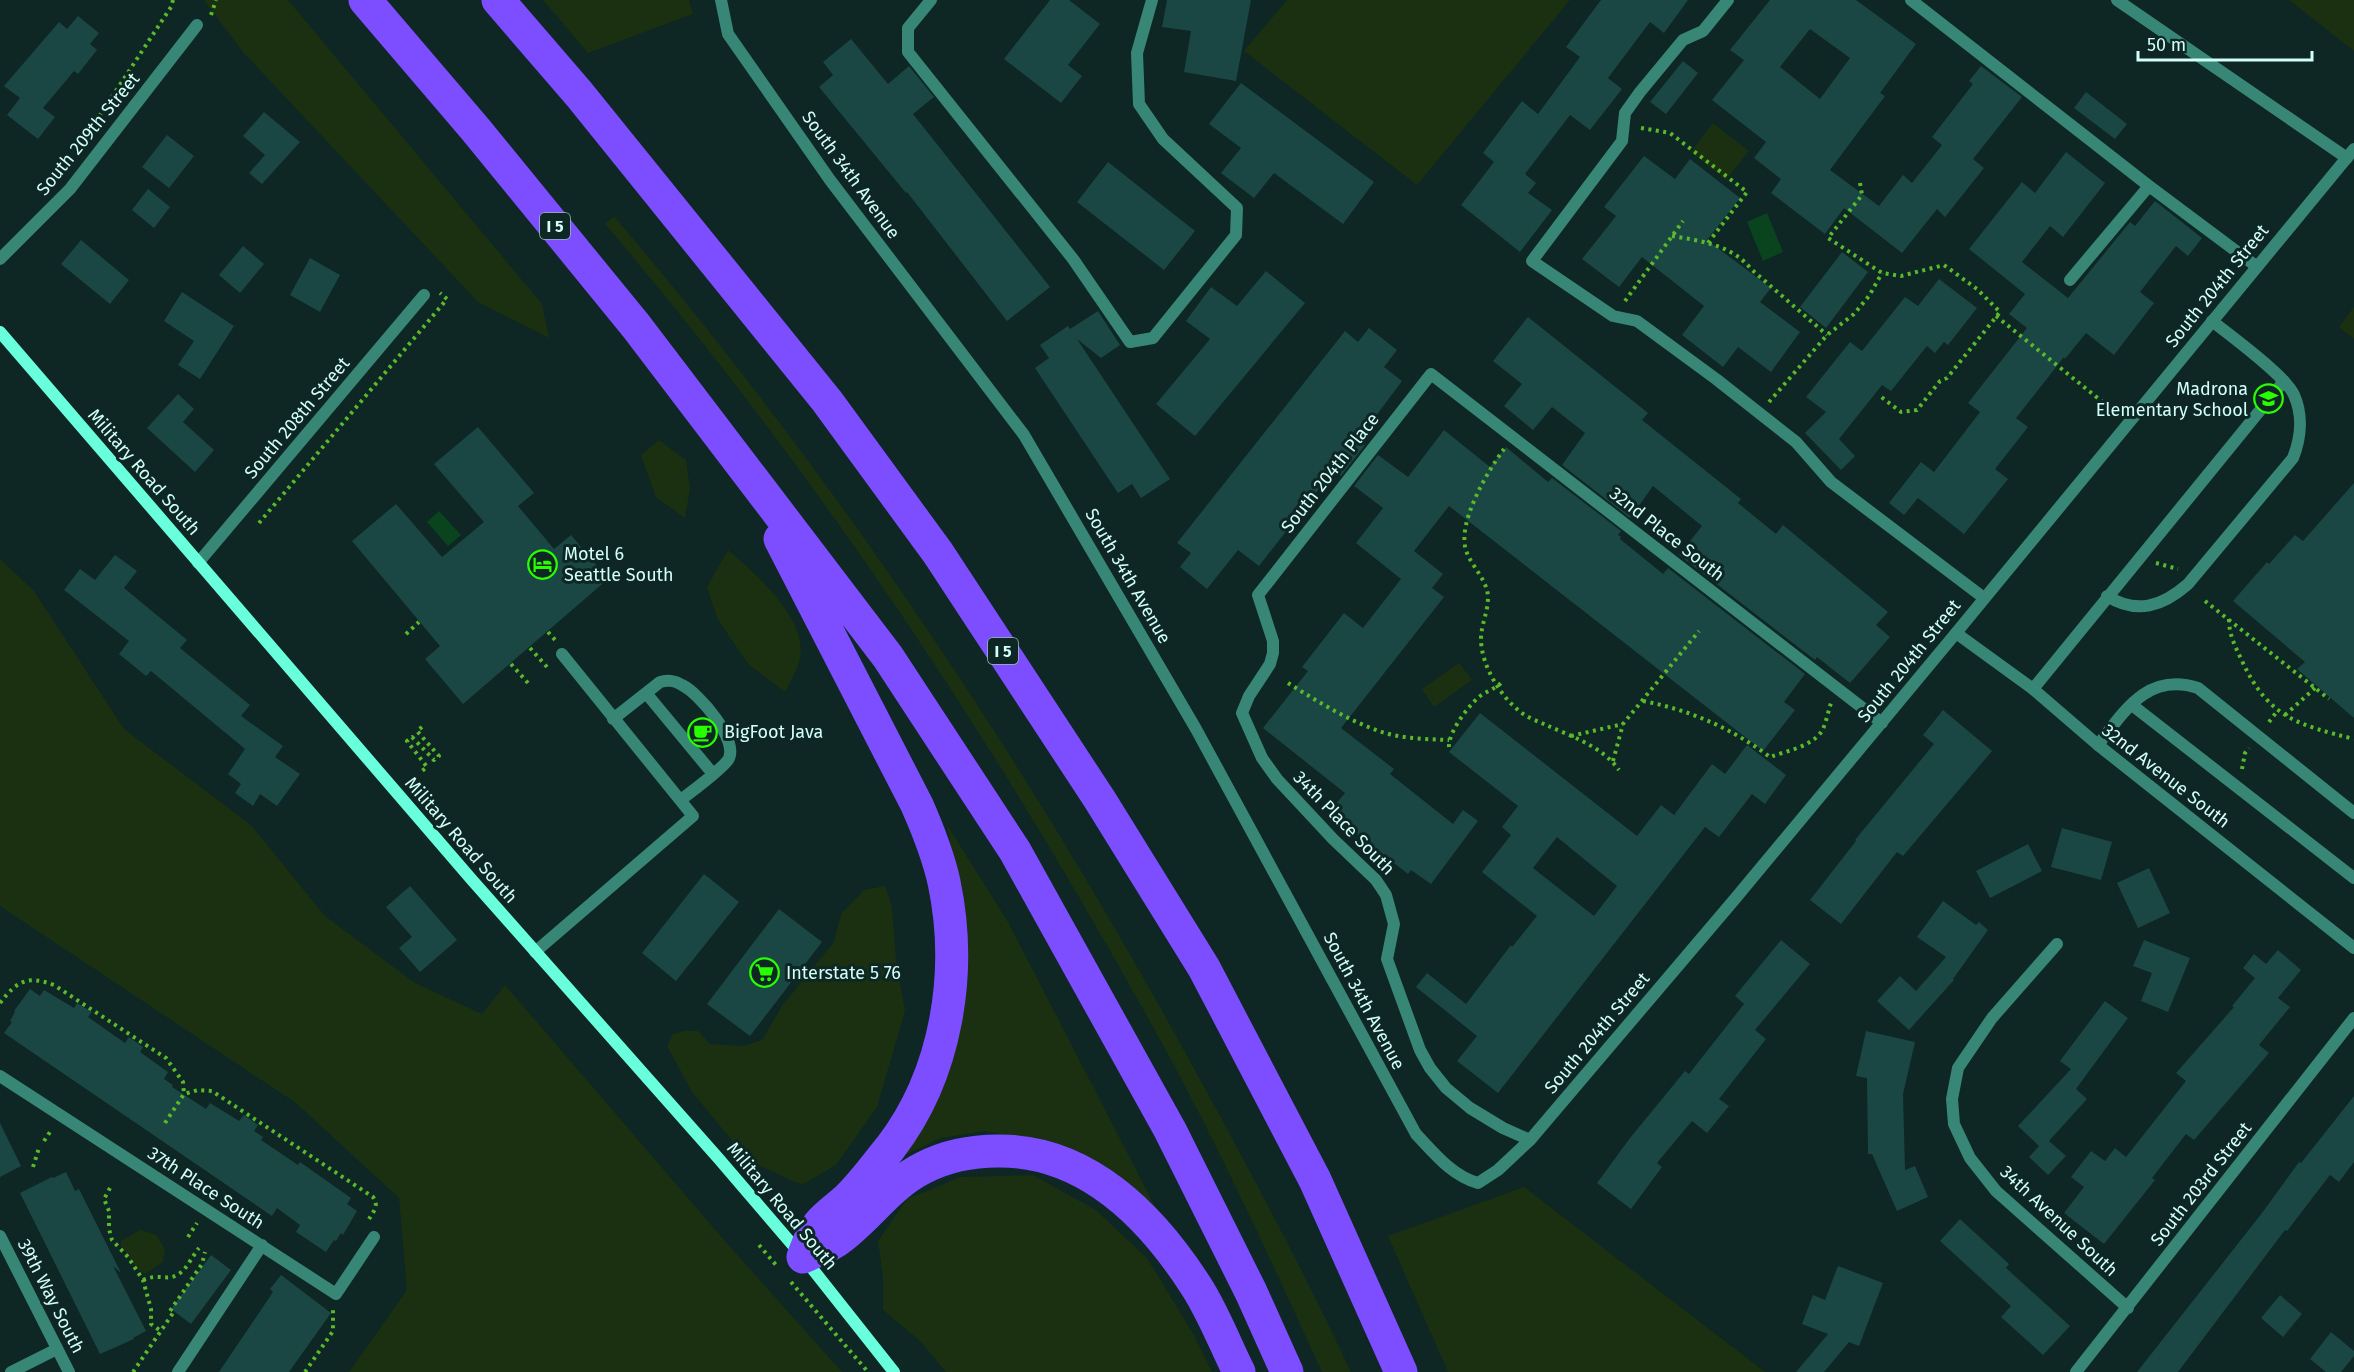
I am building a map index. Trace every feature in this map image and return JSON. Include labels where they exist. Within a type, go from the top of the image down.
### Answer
[{"type":"highway","name":"I 5","points":[[364,0],[476,130],[622,308],[739,458],[888,657],[1015,851],[1170,1130],[1251,1292],[1287,1372]]},
{"type":"highway","name":"I 5","points":[[498,0],[579,94],[827,401],[951,573],[1100,800],[1204,968],[1315,1180],[1401,1372]]},
{"type":"highway","points":[[739,458],[917,804],[933,843],[944,880],[952,947],[951,983],[945,1022],[924,1088],[892,1145],[850,1197],[818,1225],[790,1269]]},
{"type":"highway","points":[[790,1269],[840,1238],[888,1193],[921,1169],[939,1161],[970,1153],[990,1151],[1020,1152],[1050,1158],[1071,1165],[1093,1177],[1135,1209],[1156,1231],[1197,1287],[1239,1372]]},
{"type":"main road","name":"Military Road South","points":[[0,332],[535,952],[719,1159],[790,1269],[894,1372]]},
{"type":"street","name":"South 34th Avenue","points":[[722,0],[728,34],[830,180],[1024,435],[1196,729],[1416,1134],[1442,1162],[1466,1180],[1478,1183]]},
{"type":"street","points":[[931,0],[908,28],[908,52],[1073,259],[1130,342],[1153,338],[1236,235],[1237,208],[1163,139],[1139,104],[1137,54],[1152,0]]},
{"type":"street","points":[[1728,0],[1703,30],[1683,40],[1640,92],[1625,113],[1622,141],[1532,261],[1613,316],[1637,321],[1707,373],[1796,442],[1831,482],[1984,598]]},
{"type":"street","points":[[1911,0],[2149,186],[2256,266]]},
{"type":"street","points":[[2117,0],[2350,154]]},
{"type":"street","name":"South 209th Street","points":[[0,259],[70,189],[196,25]]},
{"type":"street","name":"South 204th Street","points":[[1478,1183],[1498,1170],[1530,1140],[1882,723],[2350,154]]},
{"type":"street","points":[[2070,280],[2149,186]]},
{"type":"street","name":"South 208th Street","points":[[198,563],[424,295]]},
{"type":"street","points":[[2107,596],[2121,605],[2145,607],[2172,598],[2188,584],[2293,458],[2300,442],[2299,418],[2294,394],[2284,381],[2212,321]]},
{"type":"street","name":"South 204th Place","points":[[1258,595],[1431,374]]},
{"type":"street","name":"32nd Place South","points":[[1431,374],[1882,723]]},
{"type":"street","points":[[2032,689],[2284,381]]},
{"type":"street","name":"34th Place South","points":[[1258,595],[1274,641],[1270,664],[1249,696],[1242,713],[1250,734],[1262,758],[1277,779],[1333,839],[1376,880],[1386,895],[1394,924],[1387,959],[1420,1050],[1430,1068],[1446,1088],[1470,1108],[1503,1128],[1530,1140]]},
{"type":"street","name":"32nd Avenue South","points":[[1956,633],[2032,689],[2097,745],[2353,944]]},
{"type":"street","points":[[535,952],[693,816],[562,654]]},
{"type":"street","points":[[613,719],[660,681],[669,680],[685,686],[724,730],[730,749],[728,760],[681,800]]},
{"type":"street","points":[[2097,745],[2143,694],[2165,684],[2182,683],[2198,688],[2354,813]]},
{"type":"street","points":[[646,693],[713,774]]},
{"type":"street","points":[[2132,705],[2354,878]]},
{"type":"street","name":"34th Avenue South","points":[[2057,944],[1992,1018],[1958,1068],[1952,1099],[1954,1124],[1970,1158],[1996,1191],[2128,1308]]},
{"type":"street","name":"South 203rd Street","points":[[2076,1372],[2354,1018]]},
{"type":"street","name":"37th Place South","points":[[0,1076],[336,1294],[374,1237]]},
{"type":"street","name":"39th Way South","points":[[0,1236],[69,1372]]},
{"type":"street","points":[[178,1372],[261,1245]]},
{"type":"street","points":[[11,1372],[57,1349]]},
{"type":"path","points":[[84,140],[171,7],[173,0]]},
{"type":"path","points":[[1636,123],[1642,129],[1670,133],[1747,192],[1708,243]]},
{"type":"path","points":[[1860,183],[1862,195],[1828,238],[1882,273],[1901,276],[1944,265],[1977,289],[2000,312],[1947,378],[1940,381],[1917,410],[1901,412],[1880,396]]},
{"type":"path","points":[[1623,303],[1683,222]]},
{"type":"path","points":[[1672,236],[1708,243],[1742,258],[1751,269],[1827,335]]},
{"type":"path","points":[[1768,402],[1827,335],[1854,314],[1869,296],[1882,273]]},
{"type":"path","points":[[259,523],[447,299]]},
{"type":"path","points":[[1996,316],[2115,412]]},
{"type":"path","points":[[1507,446],[1495,462],[1470,511],[1463,534],[1466,552],[1485,584],[1488,598],[1481,639],[1485,662],[1498,687],[1520,712],[1571,736],[1613,761],[1619,770]]},
{"type":"path","points":[[2151,562],[2174,567],[2181,572]]},
{"type":"path","points":[[2205,601],[2329,699]]},
{"type":"path","points":[[2229,619],[2229,633],[2253,683],[2278,710],[2300,724],[2354,739]]},
{"type":"path","points":[[406,634],[419,622]]},
{"type":"path","points":[[1613,761],[1623,724],[1699,631]]},
{"type":"path","points":[[530,648],[547,667]]},
{"type":"path","points":[[511,664],[528,683]]},
{"type":"path","points":[[1449,747],[1453,730],[1479,697],[1498,687],[1503,681]]},
{"type":"path","points":[[1288,683],[1338,713],[1380,732],[1419,739],[1449,740]]},
{"type":"path","points":[[2285,715],[2315,688]]},
{"type":"path","points":[[1643,700],[1666,705],[1718,724],[1745,739],[1770,757],[1805,744],[1818,735],[1823,729],[1832,699]]},
{"type":"path","points":[[2269,722],[2278,710]]},
{"type":"path","points":[[1571,736],[1623,724]]},
{"type":"path","points":[[422,727],[417,731],[439,756],[434,760],[411,737],[407,741],[427,767],[422,771]]},
{"type":"path","points":[[2241,776],[2245,753],[2250,746]]},
{"type":"path","points":[[0,1003],[25,980],[43,981],[54,985],[166,1058],[183,1082],[184,1094],[165,1123]]},
{"type":"path","points":[[184,1094],[198,1090],[212,1091],[367,1192],[376,1202],[376,1207],[369,1219]]},
{"type":"path","points":[[44,1141],[55,1125]]},
{"type":"path","points":[[33,1167],[39,1148]]},
{"type":"path","points":[[110,1188],[104,1199],[109,1211],[109,1229],[112,1240],[128,1257],[143,1280],[151,1309],[151,1324],[162,1332]]},
{"type":"path","points":[[188,1237],[198,1221]]},
{"type":"path","points":[[759,1245],[790,1269],[868,1372]]},
{"type":"path","points":[[143,1280],[153,1275],[169,1278],[176,1276],[186,1268],[199,1248]]},
{"type":"path","points":[[133,1372],[162,1332],[173,1313],[170,1311],[202,1264],[206,1252]]},
{"type":"path","points":[[305,1372],[333,1331],[333,1310]]},
{"type":"shaded area","points":[[204,0],[288,0],[542,304],[549,338],[478,302],[243,52]]},
{"type":"shaded area","points":[[543,0],[689,0],[693,14],[588,53]]},
{"type":"shaded area","points":[[1287,0],[1570,0],[1417,185],[1244,51]]},
{"type":"shaded area","points":[[2289,0],[2354,0],[2354,51]]},
{"type":"shaded area","points":[[1713,123],[1749,151],[1726,180],[1691,152]]},
{"type":"shaded area","points":[[1767,213],[1783,252],[1763,261],[1747,222]]},
{"type":"shaded area","points":[[614,216],[698,318],[856,527],[1002,744],[1138,968],[1202,1083],[1279,1226],[1351,1372],[1322,1372],[1241,1199],[1177,1071],[1094,923],[967,714],[900,612],[758,414],[605,224]]},
{"type":"shaded area","points":[[2354,307],[2354,339],[2339,327]]},
{"type":"shaded area","points":[[659,440],[686,460],[690,488],[685,518],[656,497],[641,455]]},
{"type":"shaded area","points":[[439,511],[461,535],[448,546],[427,522]]},
{"type":"shaded area","points":[[728,550],[765,584],[788,613],[796,628],[800,643],[800,658],[785,692],[748,664],[717,618],[707,587]]},
{"type":"shaded area","points":[[0,559],[34,591],[124,729],[251,825],[325,916],[415,983],[482,1014],[505,985],[724,1240],[842,1372],[349,1372],[407,1290],[399,1198],[296,1103],[0,906]]},
{"type":"shaded area","points":[[1459,663],[1472,680],[1434,707],[1422,689]]},
{"type":"shaded area","points":[[947,825],[1008,922],[1162,1220],[1059,1145],[985,1131],[941,1138],[892,1161],[961,902]]},
{"type":"shaded area","points":[[885,886],[892,907],[896,959],[905,1011],[877,1107],[836,1165],[802,1185],[749,1161],[692,1092],[667,1046],[673,1034],[685,1031],[698,1031],[710,1044],[744,1046],[762,1040],[782,1006],[834,942],[841,914],[864,890]]},
{"type":"shaded area","points":[[1033,1175],[1096,1210],[1147,1258],[1194,1335],[1212,1372],[946,1372],[920,1341],[883,1310],[883,1277],[878,1241],[907,1199],[961,1177]]},
{"type":"shaded area","points":[[1524,1187],[1765,1372],[1448,1372],[1388,1236]]},
{"type":"shaded area","points":[[140,1230],[157,1235],[165,1250],[163,1262],[145,1274],[121,1246],[121,1241]]},
{"type":"building","points":[[1050,0],[1069,0],[1100,24],[1068,65],[1082,76],[1061,103],[1004,59]]},
{"type":"building","points":[[1167,0],[1251,0],[1236,81],[1184,72],[1191,31],[1162,27]]},
{"type":"building","points":[[1601,0],[1688,0],[1664,33],[1650,22],[1608,78],[1622,89],[1590,130],[1570,115],[1525,174],[1536,183],[1528,193],[1552,210],[1520,252],[1461,205],[1494,162],[1483,153],[1522,101],[1538,114],[1580,57],[1566,47]]},
{"type":"building","points":[[1770,0],[1856,0],[1916,44],[1880,93],[1885,96],[1830,170],[1879,206],[1903,175],[1912,183],[1942,145],[1932,137],[1973,84],[1969,81],[1981,66],[2022,97],[1973,159],[1984,168],[1945,217],[1937,209],[1902,253],[1844,208],[1825,234],[1771,193],[1781,179],[1754,158],[1766,142],[1712,100],[1744,60],[1730,50]],"holes":[[[1810,29],[1850,58],[1820,99],[1780,67]]]},
{"type":"building","points":[[78,16],[99,33],[90,44],[97,50],[78,74],[74,71],[43,108],[55,117],[38,139],[7,115],[20,98],[4,86],[59,22],[67,29]]},
{"type":"building","points":[[851,39],[888,84],[909,66],[934,97],[913,114],[1050,287],[1007,321],[907,192],[819,87],[833,75],[823,62]]},
{"type":"building","points":[[1683,61],[1698,73],[1666,114],[1650,102]]},
{"type":"building","points":[[1241,83],[1374,182],[1343,224],[1274,173],[1254,198],[1221,173],[1241,148],[1209,124]]},
{"type":"building","points":[[2086,92],[2127,124],[2115,139],[2074,108]]},
{"type":"building","points":[[264,112],[300,142],[262,184],[249,173],[265,155],[243,136]]},
{"type":"building","points":[[167,135],[194,156],[169,188],[142,167]]},
{"type":"building","points":[[2066,152],[2105,183],[2063,237],[2050,226],[2022,262],[2068,298],[2130,222],[2135,226],[2155,201],[2202,238],[2188,256],[2176,246],[2140,292],[2154,303],[2114,355],[2086,333],[2065,359],[2064,357],[2016,418],[2028,427],[1995,469],[2008,479],[1964,534],[1918,498],[1904,515],[1889,503],[1921,462],[1934,472],[1980,412],[1968,403],[2027,328],[2009,314],[2025,294],[1969,249],[2022,182],[2035,193]]},
{"type":"building","points":[[1644,156],[1675,179],[1690,159],[1740,198],[1707,240],[1771,288],[1760,302],[1800,332],[1771,372],[1738,347],[1723,367],[1682,335],[1704,306],[1642,257],[1619,287],[1582,259],[1616,216],[1604,207]]},
{"type":"building","points":[[1108,162],[1195,231],[1164,270],[1077,202]]},
{"type":"building","points":[[148,189],[170,207],[154,228],[132,210]]},
{"type":"building","points":[[81,240],[129,280],[110,304],[61,264]]},
{"type":"building","points":[[243,246],[264,264],[240,293],[219,275]]},
{"type":"building","points":[[1842,252],[1868,272],[1826,328],[1800,307]]},
{"type":"building","points":[[310,258],[340,275],[320,312],[290,295]]},
{"type":"building","points":[[1266,271],[1305,303],[1195,436],[1156,404],[1210,339],[1186,321],[1211,287],[1237,306]]},
{"type":"building","points":[[1939,279],[1977,308],[1948,345],[1944,342],[1935,353],[1927,346],[1891,391],[1882,385],[1839,439],[1855,456],[1841,470],[1805,433],[1826,412],[1806,397],[1850,342],[1862,351],[1905,297],[1918,306]]},
{"type":"building","points":[[182,292],[234,326],[200,379],[178,365],[194,341],[164,321]]},
{"type":"building","points":[[1098,311],[1120,345],[1101,358],[1077,339],[1170,479],[1141,498],[1132,484],[1118,493],[1035,368],[1049,358],[1040,345],[1068,326],[1070,329]]},
{"type":"building","points":[[1528,317],[1648,413],[1642,420],[1741,499],[1738,503],[1776,534],[1783,525],[1888,612],[1876,625],[1890,637],[1850,683],[1817,657],[1815,660],[1679,555],[1702,526],[1653,486],[1630,518],[1562,465],[1585,433],[1552,407],[1533,430],[1504,406],[1522,384],[1493,361]]},
{"type":"building","points":[[1369,328],[1397,350],[1384,367],[1402,381],[1358,440],[1365,445],[1341,476],[1333,471],[1259,566],[1238,550],[1207,589],[1180,567],[1191,553],[1177,543],[1345,331],[1358,342]]},
{"type":"building","points":[[178,394],[194,409],[183,422],[214,450],[195,472],[147,428]]},
{"type":"building","name":"Motel 6 Seattle South","points":[[478,427],[534,493],[518,506],[554,549],[571,535],[608,579],[463,704],[425,659],[440,646],[352,541],[396,504],[442,557],[484,522],[434,464]]},
{"type":"building","points":[[1444,430],[1490,467],[1506,447],[1548,482],[1552,478],[1621,531],[1618,535],[1620,539],[1663,574],[1668,568],[1805,674],[1784,702],[1795,710],[1763,751],[1449,506],[1414,551],[1443,574],[1432,588],[1444,597],[1341,728],[1394,769],[1390,774],[1453,824],[1463,810],[1478,821],[1431,884],[1411,870],[1408,874],[1329,812],[1345,793],[1263,728],[1308,671],[1302,667],[1344,613],[1363,628],[1401,579],[1356,543],[1383,508],[1354,486],[1378,455],[1408,477]]},
{"type":"building","points":[[2354,483],[2354,718],[2297,669],[2305,662],[2233,601],[2267,562],[2269,564],[2295,535],[2303,541]]},
{"type":"building","points":[[115,555],[137,571],[124,588],[187,640],[180,648],[250,705],[241,716],[283,746],[275,757],[300,774],[277,806],[260,794],[253,806],[235,793],[241,784],[228,774],[245,749],[151,671],[146,676],[119,654],[129,641],[64,590],[80,569],[95,580]]},
{"type":"building","points":[[1943,710],[1992,751],[1903,856],[1897,852],[1841,924],[1810,900],[1855,840],[1934,744],[1923,735]]},
{"type":"building","points":[[1480,713],[1637,836],[1661,805],[1674,815],[1712,764],[1725,774],[1747,745],[1786,775],[1765,804],[1752,794],[1719,837],[1705,827],[1498,1093],[1457,1061],[1477,1036],[1416,987],[1427,973],[1466,1004],[1511,945],[1512,947],[1537,916],[1482,872],[1511,835],[1502,827],[1518,806],[1449,752]],"holes":[[[1557,837],[1617,886],[1594,916],[1533,868]]]},
{"type":"building","points":[[2062,828],[2112,842],[2101,880],[2051,867]]},
{"type":"building","points":[[2028,844],[2042,871],[1990,898],[1976,871]]},
{"type":"building","points":[[2149,868],[2170,913],[2138,928],[2117,883]]},
{"type":"building","points":[[704,874],[739,902],[676,981],[642,953]]},
{"type":"building","points":[[410,886],[457,940],[420,972],[399,948],[412,937],[386,907]]},
{"type":"building","points":[[1943,901],[1976,925],[1979,922],[1988,930],[1954,980],[1909,1030],[1877,1001],[1900,976],[1916,991],[1946,957],[1917,937]]},
{"type":"building","name":"Interstate 5 76","points":[[779,909],[822,942],[750,1036],[707,1004]]},
{"type":"building","points":[[1781,940],[1810,964],[1755,1030],[1766,1039],[1719,1099],[1729,1106],[1707,1133],[1692,1121],[1657,1163],[1662,1167],[1631,1209],[1597,1183],[1630,1138],[1685,1071],[1689,1074],[1744,1004],[1735,996]]},
{"type":"building","points":[[2144,940],[2190,958],[2168,1012],[2141,1001],[2152,973],[2133,966]]},
{"type":"building","points":[[2278,950],[2301,970],[2278,998],[2290,1007],[2259,1045],[2269,1053],[2194,1140],[2186,1134],[2152,1178],[2155,1180],[2104,1244],[2064,1213],[2084,1187],[2071,1177],[2091,1151],[2105,1161],[2115,1148],[2126,1157],[2186,1081],[2176,1073],[2234,1007],[2232,1006],[2255,978],[2243,968],[2254,954],[2266,964]]},
{"type":"building","points":[[30,989],[40,996],[44,990],[74,1008],[77,1003],[92,1012],[88,1017],[125,1043],[129,1037],[143,1047],[140,1052],[168,1072],[164,1079],[173,1085],[172,1087],[206,1109],[210,1103],[239,1121],[244,1115],[258,1125],[254,1131],[263,1137],[261,1140],[298,1165],[300,1162],[351,1198],[347,1204],[357,1211],[343,1235],[341,1233],[326,1252],[296,1232],[300,1225],[277,1208],[272,1216],[4,1033],[12,1022],[10,1021],[14,1011]]},
{"type":"building","points":[[2105,1001],[2128,1018],[2076,1089],[2087,1099],[2049,1141],[2066,1156],[2048,1175],[2029,1157],[2039,1146],[2018,1126],[2071,1069],[2060,1061]]},
{"type":"building","points":[[1866,1031],[1915,1042],[1903,1094],[1905,1170],[1915,1166],[1928,1197],[1897,1211],[1872,1154],[1868,1154],[1867,1078],[1856,1076]]},
{"type":"building","points":[[2354,1096],[2354,1162],[2339,1182],[2330,1175],[2287,1231],[2285,1230],[2178,1372],[2137,1372],[2262,1213],[2299,1162],[2301,1163]]},
{"type":"building","points":[[0,1123],[21,1166],[0,1177]]},
{"type":"building","points":[[66,1172],[75,1191],[79,1189],[121,1273],[113,1266],[146,1331],[100,1354],[20,1193]]},
{"type":"building","points":[[1960,1219],[2009,1264],[2006,1268],[2070,1326],[2043,1355],[2001,1317],[2011,1306],[1940,1241]]},
{"type":"building","points":[[211,1255],[231,1270],[191,1324],[171,1309]]},
{"type":"building","points":[[1838,1266],[1883,1283],[1859,1346],[1849,1342],[1824,1372],[1796,1372],[1828,1334],[1802,1324],[1813,1295],[1825,1300]]},
{"type":"building","points":[[281,1275],[331,1313],[289,1372],[219,1372],[273,1292],[270,1289]]},
{"type":"building","points":[[2280,1295],[2302,1314],[2283,1337],[2261,1318]]},
{"type":"building","points":[[2331,1332],[2354,1351],[2354,1356],[2341,1372],[2326,1372],[2310,1359]]},
{"type":"place","name":"Madrona Elementary School","points":[[2269,399]]},
{"type":"place","name":"Motel 6 Seattle South","points":[[543,564]]},
{"type":"place","name":"BigFoot Java","points":[[703,732]]},
{"type":"place","name":"Interstate 5 76","points":[[765,973]]}]
